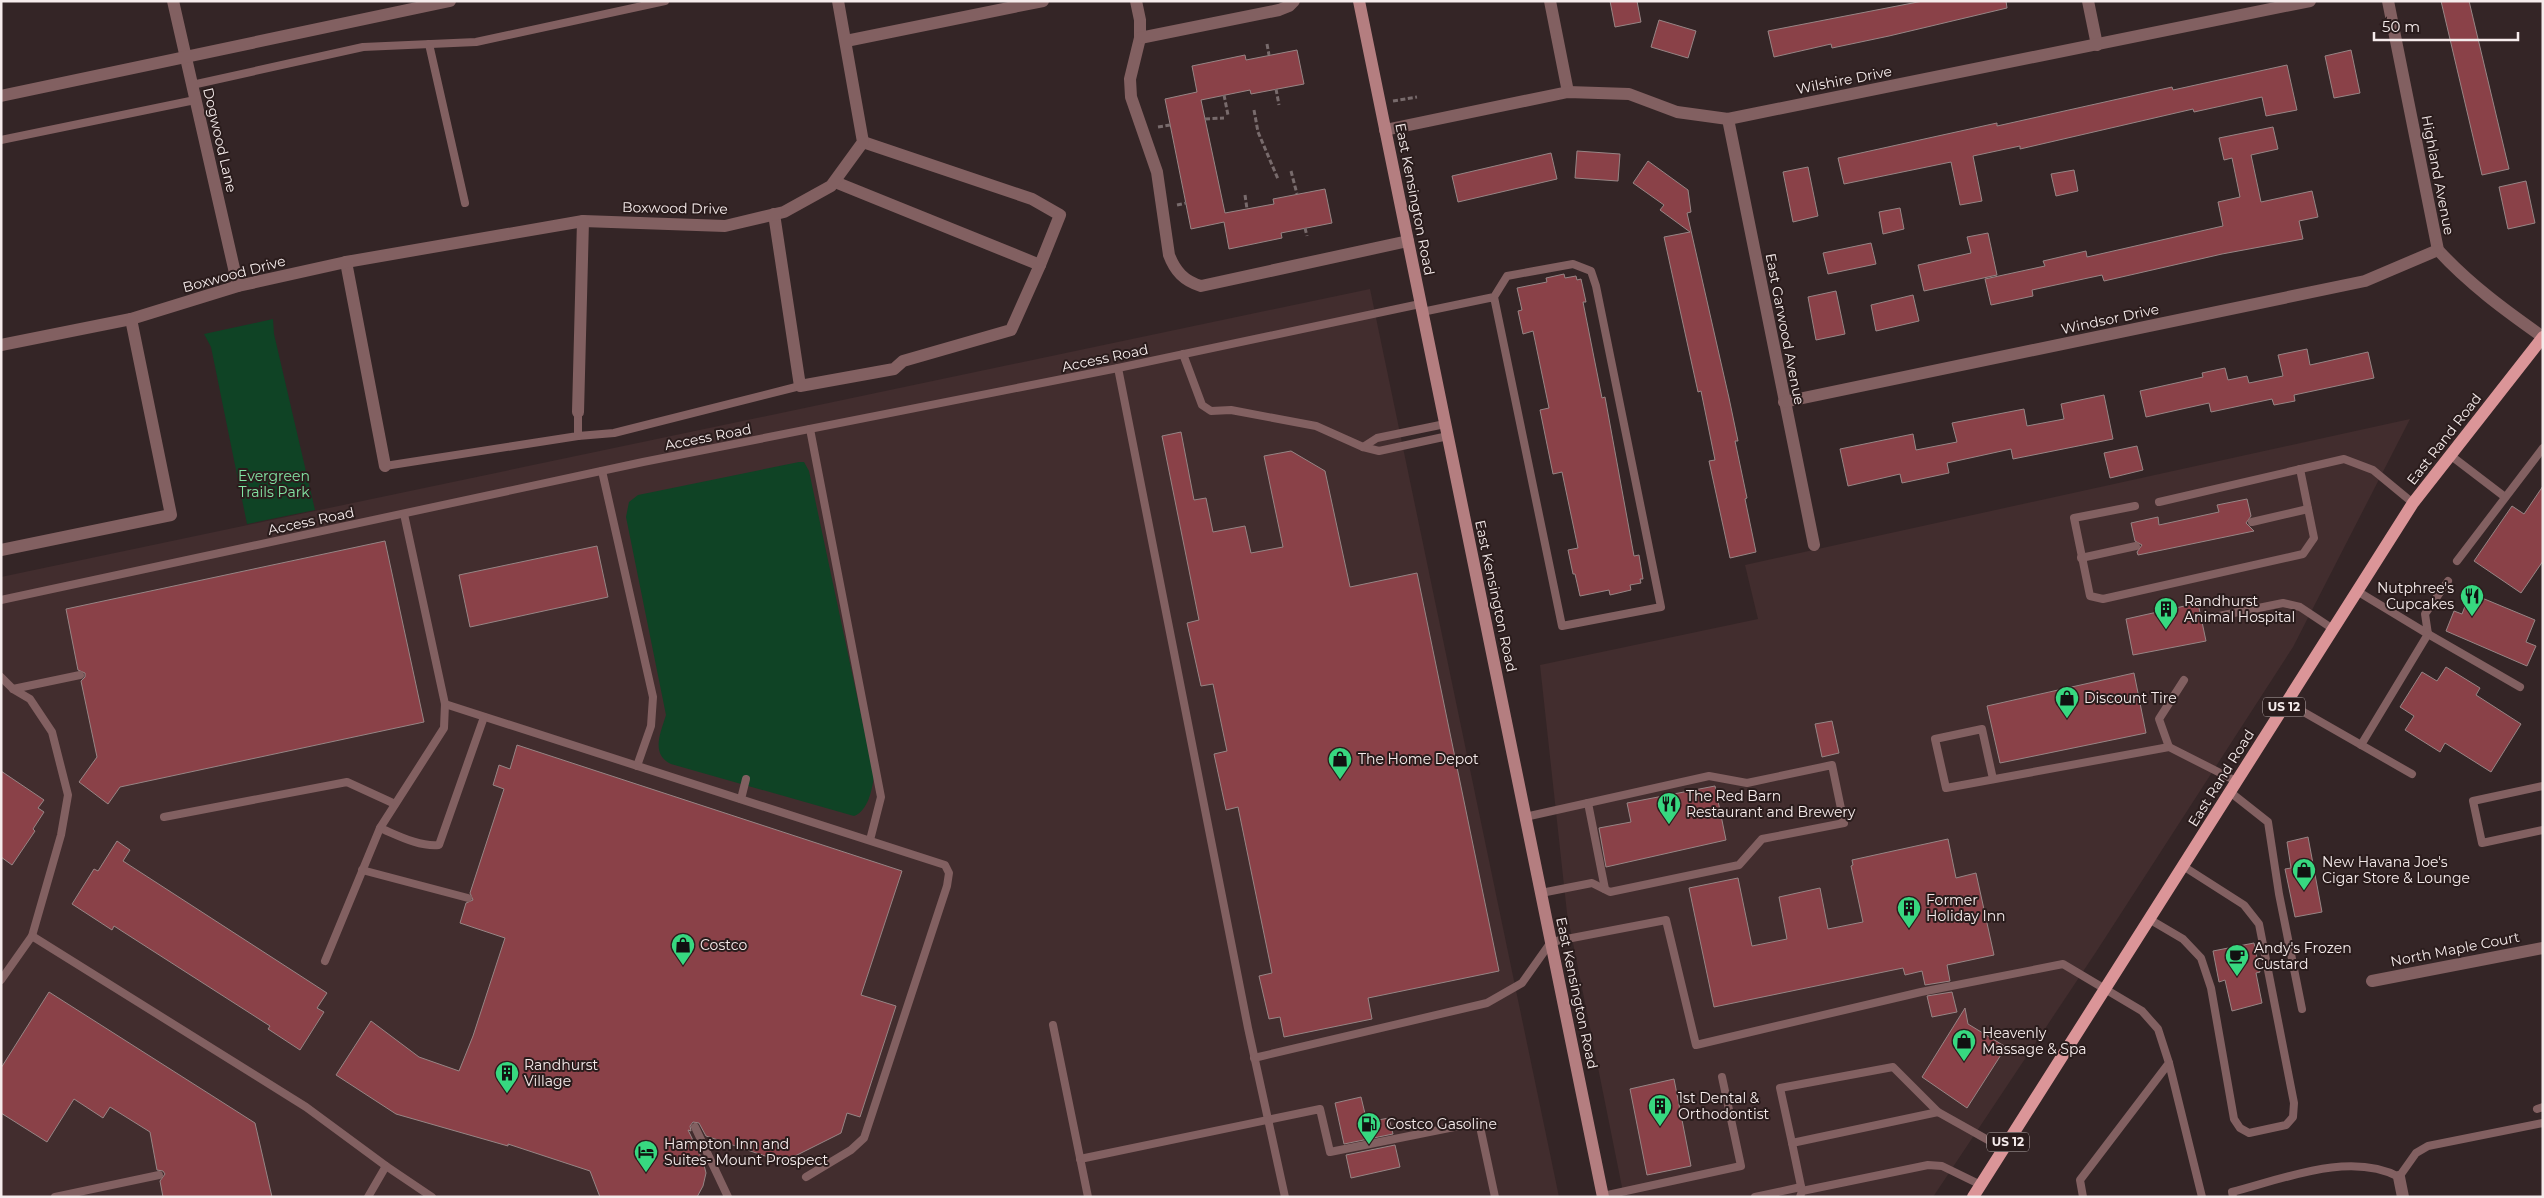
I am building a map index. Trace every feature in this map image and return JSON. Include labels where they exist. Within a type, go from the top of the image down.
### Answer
[{"type":"main road","name":"East Kensington Road","points":[[1359,1],[1603,1197]]},
{"type":"main road","name":"East Rand Road","points":[[1973,1197],[2413,503],[2543,337]]},
{"type":"street","name":"Dogwood Lane","points":[[173,1],[238,286]]},
{"type":"street","points":[[1,96],[450,1]]},
{"type":"street","points":[[774,214],[800,386],[894,369],[903,361],[1011,330],[1040,266],[1060,215],[1032,199],[864,142],[838,1]]},
{"type":"street","points":[[846,41],[1043,1]]},
{"type":"street","points":[[1136,1],[1140,20],[1140,38],[1130,79],[1131,97],[1157,172],[1169,255],[1174,268],[1183,277],[1191,283],[1201,286],[1408,241]]},
{"type":"street","points":[[1140,38],[1279,10],[1289,6],[1294,1]]},
{"type":"street","points":[[1550,1],[1568,92]]},
{"type":"street","points":[[2088,1],[2097,45]]},
{"type":"street","name":"Wilshire Drive","points":[[1385,130],[1568,92],[1629,94],[1677,112],[1728,119],[2310,1]]},
{"type":"street","name":"Highland Avenue","points":[[2388,1],[2438,250],[2454,268],[2496,303],[2543,337]]},
{"type":"street","name":"East Garwood Avenue","points":[[1728,119],[1814,545]]},
{"type":"street","name":"Boxwood Drive","points":[[1,345],[131,319],[238,286],[346,262],[583,222],[725,226],[784,212],[831,186],[864,142]]},
{"type":"street","points":[[835,182],[1040,266]]},
{"type":"street","points":[[578,412],[583,222]]},
{"type":"street","name":"Windsor Drive","points":[[1784,402],[2366,281],[2438,250]]},
{"type":"street","points":[[346,262],[385,466]]},
{"type":"street","points":[[1,550],[171,515],[131,319]]},
{"type":"street","name":"North Maple Court","points":[[2372,981],[2543,948]]},
{"type":"street","points":[[2399,1177],[2404,1197]]},
{"type":"lane","points":[[192,85],[364,46],[476,42],[665,1]]},
{"type":"lane","points":[[429,44],[465,203]]},
{"type":"lane","points":[[1,140],[195,100]]},
{"type":"lane","points":[[1573,264],[1591,271],[1596,286],[1661,607],[1562,626],[1494,297],[1507,276],[1573,264]]},
{"type":"lane","name":"Access Road","points":[[1,600],[602,471],[1183,354],[1421,308],[1494,297]]},
{"type":"lane","points":[[1183,354],[1202,405],[1211,411],[1232,410],[1316,426],[1363,448],[1379,451],[1446,430]]},
{"type":"lane","points":[[1118,368],[1254,1058],[1284,1197]]},
{"type":"lane","points":[[385,466],[578,436],[614,433],[800,386]]},
{"type":"lane","points":[[578,412],[578,436]]},
{"type":"lane","points":[[810,429],[881,797],[870,840]]},
{"type":"lane","points":[[1363,448],[1377,438],[1446,430]]},
{"type":"lane","points":[[2457,561],[2543,448]]},
{"type":"lane","points":[[2450,455],[2505,497]]},
{"type":"lane","points":[[2159,502],[2344,459],[2372,470],[2413,503]]},
{"type":"lane","points":[[2135,506],[2074,518],[2090,596],[2103,599],[2303,554],[2314,538],[2300,469]]},
{"type":"lane","points":[[602,471],[653,698],[651,726],[637,766]]},
{"type":"lane","points":[[2252,522],[2308,509]]},
{"type":"lane","points":[[326,961],[380,828],[444,728],[444,704],[404,514]]},
{"type":"lane","points":[[2081,558],[2136,546]]},
{"type":"lane","points":[[2361,745],[2428,634],[2425,614],[2448,581]]},
{"type":"lane","points":[[2357,591],[2520,687]]},
{"type":"lane","points":[[2214,617],[2283,603],[2300,608],[2333,629]]},
{"type":"lane","points":[[13,689],[80,675]]},
{"type":"lane","points":[[1,677],[13,689],[30,699],[52,732],[68,795],[61,835],[32,936],[1,980]]},
{"type":"lane","points":[[2184,680],[2159,719],[2169,747],[2233,787],[2268,822],[2279,894],[2302,1009]]},
{"type":"lane","points":[[2286,702],[2412,774]]},
{"type":"lane","points":[[444,704],[945,865],[949,874],[864,1138],[851,1150],[806,1177]]},
{"type":"lane","points":[[380,828],[432,846],[439,845],[484,717]]},
{"type":"lane","points":[[1993,780],[1982,728],[1935,739],[1946,788],[1993,780],[2169,747]]},
{"type":"lane","points":[[1525,817],[1709,776],[1746,783],[1832,765],[1844,823],[1762,839],[1739,865],[1610,892],[1592,883],[1541,893]]},
{"type":"lane","points":[[741,799],[746,778]]},
{"type":"lane","points":[[164,816],[347,782],[395,804]]},
{"type":"lane","points":[[2543,786],[2473,801],[2482,843],[2543,830]]},
{"type":"lane","points":[[1588,803],[1605,889]]},
{"type":"lane","points":[[2149,919],[2183,939],[2201,958],[2211,988],[2234,1119],[2237,1124],[2249,1133],[2286,1125],[2293,1117],[2294,1103],[2259,924],[2244,905],[2183,866]]},
{"type":"lane","points":[[362,870],[468,898]]},
{"type":"lane","points":[[1254,1058],[1487,1003],[1522,984],[1551,942],[1666,920],[1696,1045],[1921,992],[2063,964],[2142,1011],[2158,1029],[2169,1063],[2202,1197]]},
{"type":"lane","points":[[32,936],[306,1106],[386,1166],[432,1197]]},
{"type":"lane","points":[[1053,1025],[1088,1197]]},
{"type":"lane","points":[[2083,1197],[2080,1180],[2169,1063]]},
{"type":"lane","points":[[1801,1192],[1780,1088],[1893,1066],[1938,1112],[2004,1149]]},
{"type":"lane","points":[[1603,1197],[1740,1166],[1722,1077]]},
{"type":"lane","points":[[1080,1159],[1320,1109],[1330,1152],[1479,1122],[1495,1197]]},
{"type":"lane","points":[[1792,1143],[1938,1112]]},
{"type":"lane","points":[[2233,1197],[2232,1192],[2341,1165],[2384,1169],[2399,1177],[2416,1153],[2428,1146],[2543,1123]]},
{"type":"lane","points":[[695,1127],[728,1197]]},
{"type":"lane","points":[[1755,1197],[1801,1192],[1928,1165],[1942,1166],[1981,1185]]},
{"type":"lane","points":[[368,1197],[386,1166]]},
{"type":"lane","points":[[55,1197],[158,1175]]},
{"type":"path","points":[[1267,44],[1269,55]]},
{"type":"path","points":[[1276,89],[1279,105]]},
{"type":"path","points":[[1224,95],[1228,115]]},
{"type":"path","points":[[1380,104],[1417,97]]},
{"type":"path","points":[[1254,110],[1258,132],[1278,179]]},
{"type":"path","points":[[1205,119],[1224,118]]},
{"type":"path","points":[[1292,171],[1297,194]]},
{"type":"path","points":[[1245,195],[1247,209]]},
{"type":"path","points":[[1305,228],[1307,236]]},
{"type":"shaded area","name":"Randhurst Village","points":[[1370,289],[1559,1197],[1,1197],[1,577]]},
{"type":"shaded area","points":[[2410,419],[2293,647],[2096,952],[1933,1197],[1624,1197],[1567,913],[1540,665],[1758,619],[1745,565]]},
{"type":"green space","name":"Evergreen Trails Park","points":[[273,319],[274,334],[315,510],[247,524],[211,347],[204,334]]},
{"type":"green space","points":[[804,462],[809,471],[874,776],[866,805],[863,810],[854,816],[671,764],[661,755],[659,749],[660,735],[666,715],[626,517],[629,502],[638,495]]},
{"type":"building","points":[[1610,1],[1637,1],[1641,22],[1615,27]]},
{"type":"building","points":[[1923,1],[2006,1],[2007,8],[1832,48],[1831,44],[1774,57],[1768,31]]},
{"type":"building","points":[[2441,1],[2469,1],[2509,169],[2482,175]]},
{"type":"building","points":[[1659,20],[1696,31],[1688,58],[1651,47]]},
{"type":"building","points":[[1297,50],[1304,84],[1251,94],[1250,90],[1201,100],[1225,213],[1274,204],[1273,199],[1325,189],[1332,223],[1281,233],[1282,238],[1229,249],[1224,222],[1191,229],[1165,99],[1197,92],[1192,66],[1245,55],[1246,60]]},
{"type":"building","points":[[2351,50],[2360,93],[2334,98],[2325,56]]},
{"type":"building","points":[[2287,65],[2297,110],[2266,116],[2262,97],[2194,112],[2193,109],[2020,149],[2020,146],[1973,156],[1982,201],[1960,205],[1951,162],[1844,184],[1838,158],[1997,123],[1997,126],[2172,87],[2173,90]]},
{"type":"building","points":[[2273,127],[2278,149],[2251,155],[2261,202],[2312,191],[2318,217],[2299,221],[2303,239],[2222,254],[2104,281],[2102,275],[2032,290],[2033,296],[1991,305],[1985,279],[2045,266],[2043,261],[2086,251],[2087,257],[2223,226],[2218,202],[2240,197],[2232,158],[2224,160],[2219,138]]},
{"type":"building","points":[[1577,151],[1620,154],[1618,181],[1575,178]]},
{"type":"building","points":[[1551,153],[1557,179],[1458,202],[1452,176]]},
{"type":"building","points":[[1648,161],[1688,190],[1691,212],[1687,213],[1738,441],[1735,441],[1756,552],[1730,558],[1709,461],[1715,460],[1701,391],[1698,392],[1664,237],[1690,232],[1660,210],[1664,205],[1633,183]]},
{"type":"building","points":[[1808,167],[1818,216],[1793,222],[1783,172]]},
{"type":"building","points":[[2074,170],[2078,191],[2056,196],[2051,174]]},
{"type":"building","points":[[2526,181],[2535,223],[2508,229],[2499,187]]},
{"type":"building","points":[[1900,208],[1904,229],[1883,234],[1879,212]]},
{"type":"building","points":[[1988,233],[1997,275],[1924,291],[1918,265],[1971,253],[1967,237]]},
{"type":"building","points":[[1871,243],[1876,264],[1828,274],[1823,253]]},
{"type":"building","points":[[1564,274],[1565,278],[1576,276],[1577,280],[1581,279],[1586,302],[1583,302],[1602,398],[1605,397],[1634,556],[1639,555],[1643,579],[1640,579],[1641,583],[1630,585],[1631,590],[1610,595],[1609,590],[1580,596],[1568,550],[1578,548],[1562,472],[1553,474],[1540,410],[1549,408],[1533,331],[1523,334],[1518,311],[1522,310],[1517,288],[1547,282],[1546,278]]},
{"type":"building","points":[[1836,291],[1845,334],[1816,340],[1808,297]]},
{"type":"building","points":[[1913,295],[1919,321],[1876,331],[1871,305]]},
{"type":"building","points":[[2307,349],[2310,365],[2368,352],[2374,378],[2294,395],[2295,401],[2274,405],[2272,399],[2211,412],[2209,403],[2146,417],[2140,391],[2203,377],[2202,373],[2225,368],[2228,380],[2247,376],[2249,383],[2283,376],[2278,355]]},
{"type":"building","points":[[2104,395],[2113,439],[2013,459],[2011,449],[1947,463],[1949,473],[1902,483],[1900,474],[1848,486],[1840,449],[1913,434],[1916,450],[1957,442],[1952,423],[2024,409],[2027,426],[2064,419],[2061,404]]},
{"type":"building","name":"The Home Depot","points":[[1181,432],[1194,500],[1206,498],[1213,532],[1245,526],[1251,553],[1283,547],[1264,456],[1291,451],[1325,471],[1350,587],[1417,573],[1499,971],[1368,998],[1372,1019],[1284,1037],[1280,1017],[1269,1019],[1259,976],[1272,973],[1238,807],[1226,810],[1214,754],[1227,751],[1213,684],[1201,686],[1187,623],[1199,620],[1162,436]]},
{"type":"building","points":[[2137,446],[2143,470],[2110,478],[2104,453]]},
{"type":"building","points":[[2543,486],[2543,561],[2521,593],[2474,561],[2512,506],[2524,514]]},
{"type":"building","points":[[2247,499],[2251,516],[2246,523],[2254,531],[2138,555],[2137,552],[2142,545],[2135,541],[2131,523],[2158,517],[2159,525],[2219,512],[2217,505]]},
{"type":"building","points":[[385,541],[424,722],[120,787],[108,804],[79,782],[97,757],[81,681],[85,677],[85,673],[78,670],[66,609]]},
{"type":"building","points":[[597,546],[608,597],[470,627],[459,575]]},
{"type":"building","points":[[2470,593],[2535,620],[2526,642],[2536,646],[2527,666],[2446,631],[2454,611],[2462,614]]},
{"type":"building","name":"Randhurst Animal Hospital","points":[[2198,603],[2206,641],[2133,655],[2126,619]]},
{"type":"building","points":[[2446,667],[2480,688],[2476,695],[2521,724],[2491,772],[2445,743],[2440,752],[2405,730],[2414,716],[2400,707],[2422,672],[2437,681]]},
{"type":"building","name":"Discount Tire","points":[[2134,673],[2146,733],[2000,763],[1987,706]]},
{"type":"building","points":[[1832,721],[1839,753],[1822,757],[1815,724]]},
{"type":"building","name":"Costco","points":[[517,745],[902,871],[861,995],[896,1006],[860,1117],[847,1113],[841,1133],[783,1162],[706,1136],[699,1123],[693,1122],[690,1126],[691,1131],[688,1130],[703,1161],[706,1173],[703,1186],[697,1197],[600,1197],[590,1171],[508,1144],[508,1146],[396,1114],[336,1075],[371,1021],[419,1057],[459,1071],[473,1036],[505,938],[460,923],[466,903],[473,900],[470,893],[504,789],[493,785],[499,765],[510,769]]},
{"type":"building","points":[[1,771],[44,800],[38,808],[44,812],[33,829],[35,831],[12,865],[1,857]]},
{"type":"building","name":"The Red Barn Restaurant and Brewery","points":[[1715,786],[1726,840],[1606,867],[1599,828],[1631,822],[1627,803]]},
{"type":"building","name":"New Havana Joe's Cigar Store & Lounge","points":[[2308,837],[2322,912],[2295,917],[2285,869],[2291,868],[2287,842]]},
{"type":"building","name":"Former Holiday Inn","points":[[1948,839],[1956,878],[1976,873],[1994,955],[1947,965],[1950,981],[1925,985],[1922,971],[1905,975],[1903,968],[1714,1007],[1689,888],[1738,878],[1752,946],[1787,939],[1779,897],[1820,888],[1828,929],[1863,922],[1851,866],[1853,865],[1852,860]]},
{"type":"building","points":[[117,841],[130,850],[123,861],[327,993],[317,1008],[324,1012],[300,1050],[268,1029],[270,1026],[114,926],[112,930],[72,904],[94,869],[98,871]]},
{"type":"building","name":"Andy's Frozen Custard","points":[[2254,943],[2260,972],[2256,973],[2262,1003],[2232,1011],[2225,980],[2219,982],[2213,951]]},
{"type":"building","points":[[49,992],[255,1123],[272,1197],[163,1197],[160,1181],[165,1174],[163,1171],[157,1170],[150,1132],[110,1107],[103,1118],[74,1099],[47,1142],[1,1113],[1,1068]]},
{"type":"building","points":[[1952,992],[1957,1012],[1932,1017],[1927,996]]},
{"type":"building","name":"Heavenly Massage & Spa","points":[[1965,1008],[1968,1024],[2006,1047],[1967,1108],[1922,1077]]},
{"type":"building","name":"1st Dental & Orthodontist","points":[[1674,1079],[1691,1166],[1647,1175],[1630,1089]]},
{"type":"building","points":[[1361,1097],[1367,1122],[1389,1118],[1393,1134],[1344,1144],[1335,1103]]},
{"type":"building","points":[[1395,1145],[1400,1167],[1351,1178],[1346,1155]]},
{"type":"place","name":"Nutphree's Cupcakes","points":[[2472,617]]},
{"type":"place","name":"Randhurst Animal Hospital","points":[[2166,630]]},
{"type":"place","name":"Discount Tire","points":[[2067,719]]},
{"type":"place","name":"The Home Depot","points":[[1340,780]]},
{"type":"place","name":"The Red Barn Restaurant and Brewery","points":[[1669,825]]},
{"type":"place","name":"New Havana Joe's Cigar Store & Lounge","points":[[2304,891]]},
{"type":"place","name":"Former Holiday Inn","points":[[1909,929]]},
{"type":"place","name":"Costco","points":[[683,966]]},
{"type":"place","name":"Andy's Frozen Custard","points":[[2237,977]]},
{"type":"place","name":"Heavenly Massage & Spa","points":[[1964,1062]]},
{"type":"place","name":"Randhurst Village","points":[[507,1094]]},
{"type":"place","name":"1st Dental & Orthodontist","points":[[1660,1127]]},
{"type":"place","name":"Costco Gasoline","points":[[1369,1145]]},
{"type":"place","name":"Hampton Inn and Suites- Mount Prospect","points":[[646,1173]]}]
